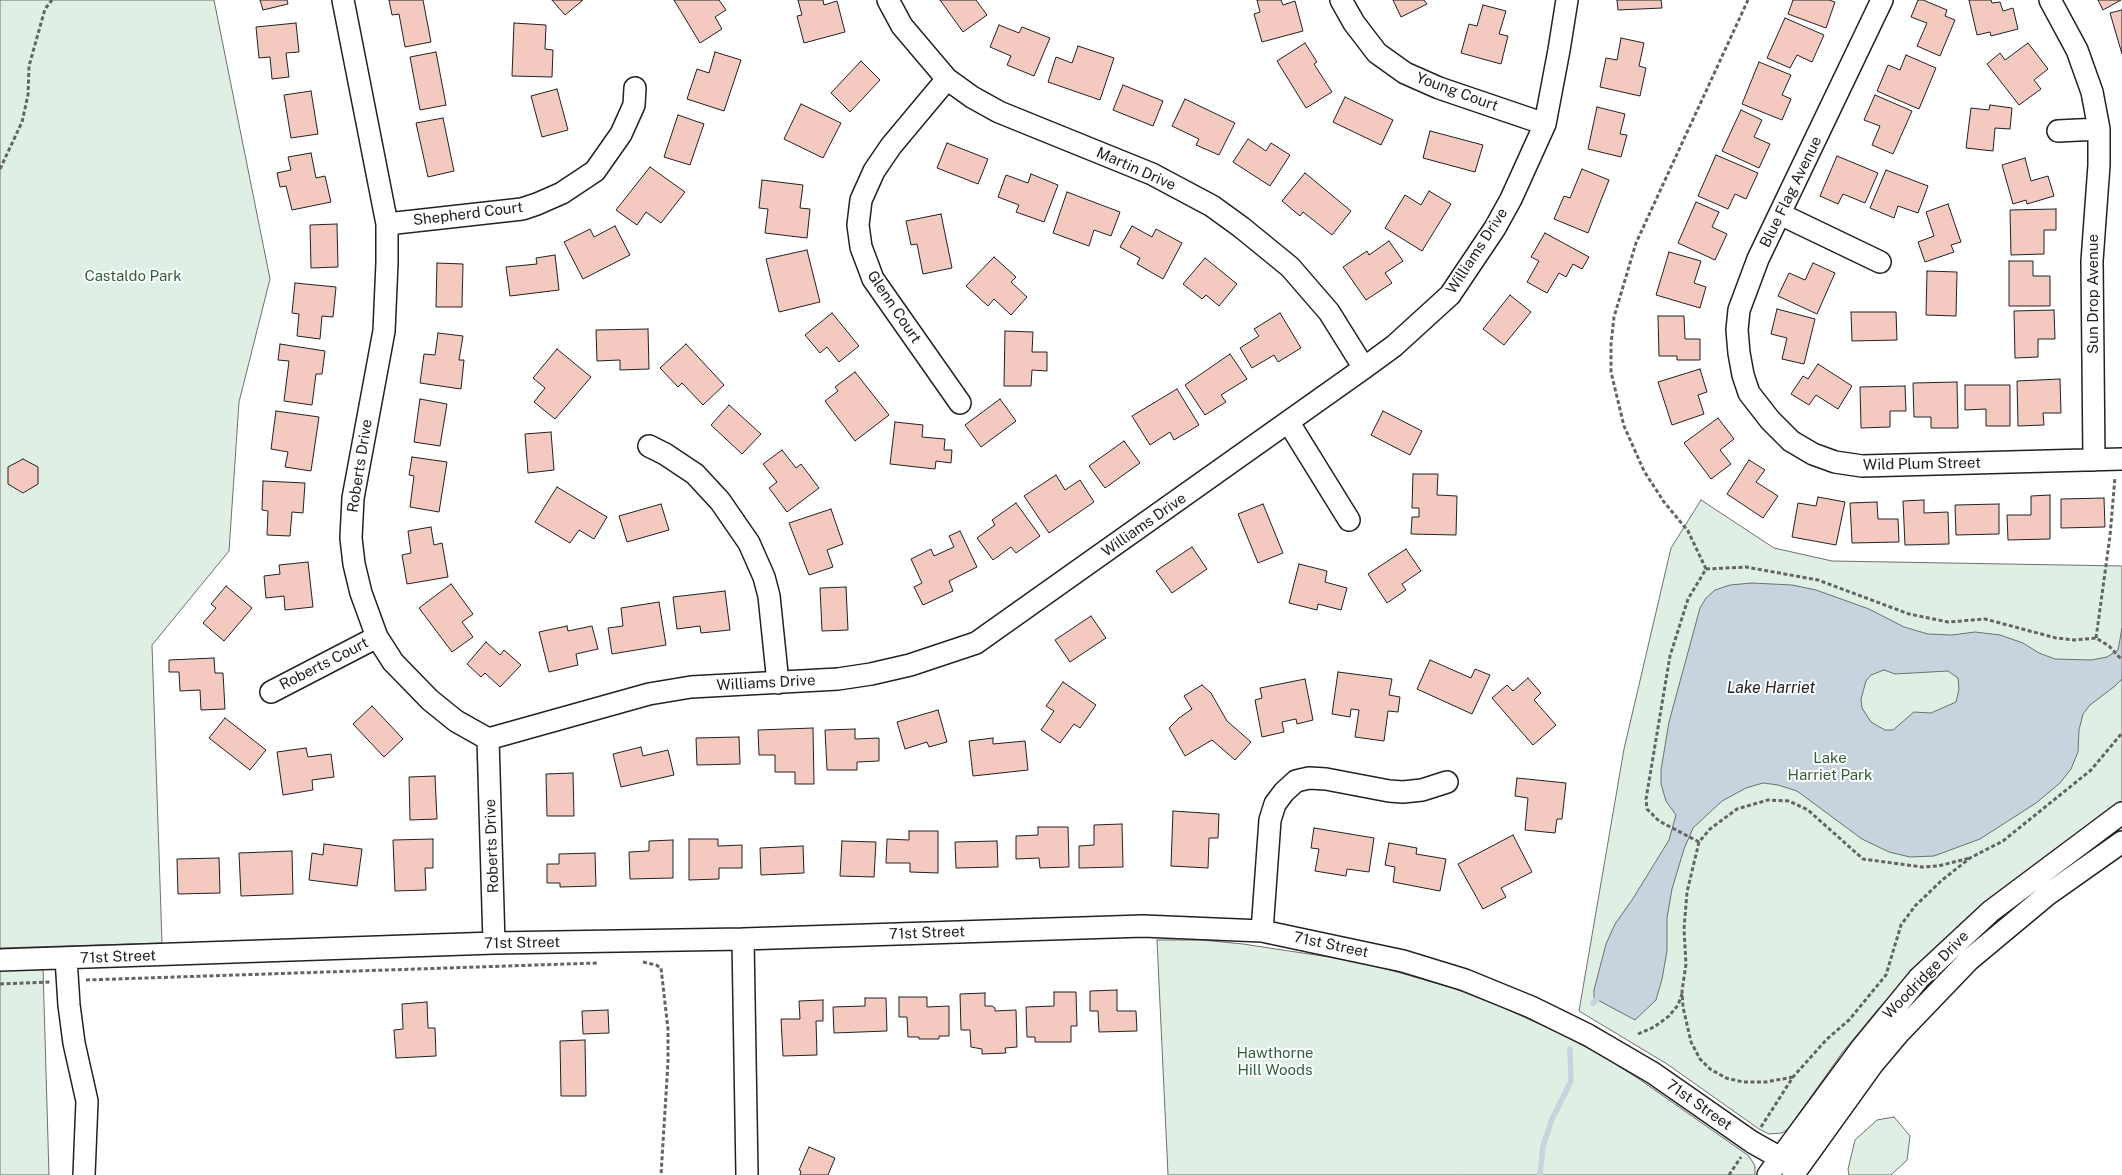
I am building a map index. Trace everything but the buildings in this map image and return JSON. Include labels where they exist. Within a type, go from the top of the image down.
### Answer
[{"type":"street","name":"Roberts Drive","points":[[343,0],[387,224],[388,264],[384,331],[351,514],[354,564],[361,593],[377,637],[393,662],[430,700],[456,721],[488,739],[494,943]]},
{"type":"street","name":"Martin Drive","points":[[888,0],[902,26],[946,79],[972,97],[999,112],[1152,174],[1182,189],[1241,227],[1290,267],[1329,312],[1364,368]]},
{"type":"street","name":"Young Court","points":[[1341,0],[1354,23],[1377,53],[1405,73],[1439,88],[1545,124]]},
{"type":"street","name":"Williams Drive","points":[[488,739],[649,694],[690,687],[838,679],[871,674],[976,643],[1289,423],[1394,346],[1450,294],[1495,228],[1511,199],[1545,124],[1566,0]]},
{"type":"street","name":"Blue Flag Avenue","points":[[1750,392],[1743,375],[1739,353],[1739,310],[1758,260],[1882,0]]},
{"type":"street","name":"Sun Drop Avenue","points":[[2050,0],[2076,50],[2092,92],[2099,129],[2099,165],[2092,261],[2110,459]]},
{"type":"street","name":"Glenn Court","points":[[946,79],[891,146],[874,171],[861,200],[858,225],[860,247],[873,279],[960,403]]},
{"type":"street","name":"Shepherd Court","points":[[387,224],[522,209],[562,193],[595,171],[621,134],[634,105],[635,88]]},
{"type":"street","points":[[2058,131],[2099,129]]},
{"type":"street","points":[[1780,214],[1880,262]]},
{"type":"street","name":"Wild Plum Street","points":[[1750,392],[1770,420],[1791,441],[1813,454],[1834,462],[1862,466],[2110,459]]},
{"type":"street","points":[[1289,423],[1349,520]]},
{"type":"street","points":[[649,446],[695,474],[720,501],[749,543],[764,577],[769,596],[778,683]]},
{"type":"street","name":"Roberts Court","points":[[270,692],[377,637]]},
{"type":"street","points":[[1262,931],[1270,820],[1275,804],[1296,781],[1309,778],[1326,779],[1389,792],[1422,790],[1447,782]]},
{"type":"street","name":"Woodridge Drive","points":[[1785,1169],[1860,1050],[1884,1018],[1919,978],[1991,911],[2122,812]]},
{"type":"street","name":"Woodridge Drive","points":[[1785,1169],[1904,1027],[1969,960],[2048,895],[2122,842]]},
{"type":"street","name":"71st Street","points":[[0,960],[494,943],[743,939],[1143,926],[1262,931],[1403,961],[1498,993],[1548,1015],[1653,1073],[1752,1142],[1785,1169]]},
{"type":"street","points":[[743,939],[747,1175]]},
{"type":"street","points":[[66,958],[74,1043],[87,1101],[84,1175]]},
{"type":"path","points":[[0,169],[22,122],[28,95],[28,66],[45,9],[52,0]]},
{"type":"path","points":[[1706,569],[1688,531],[1664,502],[1644,471],[1624,426],[1611,372],[1611,344],[1614,317],[1636,243],[1748,0]]},
{"type":"path","points":[[2096,638],[2114,492],[2110,459]]},
{"type":"path","points":[[1706,569],[1746,568],[1818,580],[1909,614],[1948,622],[1985,619],[2056,638],[2074,640],[2096,638],[2109,646],[2122,660]]},
{"type":"path","points":[[1699,842],[1659,821],[1647,809],[1646,799],[1670,656],[1688,599],[1706,569]]},
{"type":"path","points":[[1729,1175],[1793,1077],[1827,1039],[1849,1020],[1886,975],[1901,925],[1915,906],[1941,881],[1970,858],[2003,841],[2062,795],[2091,770],[2122,733]]},
{"type":"path","points":[[1638,1034],[1654,1027],[1669,1016],[1678,1005],[1686,964],[1684,930],[1687,892],[1699,842],[1710,829],[1737,809],[1768,800],[1789,801],[1808,810],[1863,859],[1922,867],[1970,858]]},
{"type":"path","points":[[641,962],[656,964],[661,968],[663,974],[668,1062],[661,1175]]},
{"type":"path","points":[[0,984],[606,963]]},
{"type":"path","points":[[1682,991],[1683,1007],[1691,1042],[1700,1059],[1710,1069],[1726,1078],[1744,1082],[1766,1082],[1793,1077]]},
{"type":"green space","name":"Castaldo Park","points":[[0,0],[214,0],[270,279],[239,402],[229,551],[152,645],[162,943],[0,948]]},
{"type":"green space","name":"Lake Harriet Park","points":[[1701,500],[1774,548],[1832,561],[2122,566],[2122,803],[1919,965],[1879,1008],[1842,1053],[1788,1129],[1782,1133],[1769,1134],[1759,1129],[1667,1064],[1579,1011],[1624,749],[1671,548]]},
{"type":"green space","name":"Hawthorne Hill Woods","points":[[1157,940],[1202,940],[1243,944],[1362,962],[1453,988],[1504,1008],[1557,1032],[1601,1055],[1639,1079],[1749,1156],[1755,1166],[1755,1175],[1168,1175]]},
{"type":"green space","points":[[43,968],[49,1175],[0,1175],[0,969]]},
{"type":"green space","points":[[1894,1117],[1910,1136],[1907,1160],[1891,1175],[1849,1175],[1848,1169],[1855,1140],[1877,1120]]},
{"type":"water","name":"Lake Harriet","points":[[1752,583],[1792,585],[1816,590],[1869,609],[1904,627],[1928,634],[1952,635],[1975,632],[2000,635],[2023,643],[2039,653],[2055,659],[2091,660],[2107,657],[2118,650],[2122,628],[2122,679],[2090,705],[2083,714],[2079,730],[2078,752],[2071,769],[2060,783],[2036,803],[1980,839],[1934,856],[1910,857],[1889,852],[1862,839],[1797,791],[1778,785],[1763,783],[1746,788],[1722,801],[1693,828],[1684,849],[1672,889],[1667,918],[1667,951],[1656,1000],[1635,1020],[1594,998],[1594,990],[1606,944],[1615,924],[1669,840],[1676,815],[1666,801],[1661,784],[1661,770],[1669,722],[1700,608],[1706,598],[1715,590],[1730,585]],"holes":[[[1884,670],[1895,674],[1948,671],[1958,678],[1959,689],[1956,702],[1931,713],[1914,712],[1893,730],[1885,730],[1871,722],[1862,708],[1861,699],[1866,681],[1871,675]]]},
{"type":"waterway","points":[[1593,1003],[1601,995]]},
{"type":"waterway","points":[[1540,1175],[1543,1146],[1552,1119],[1571,1081],[1570,1049]]}]
